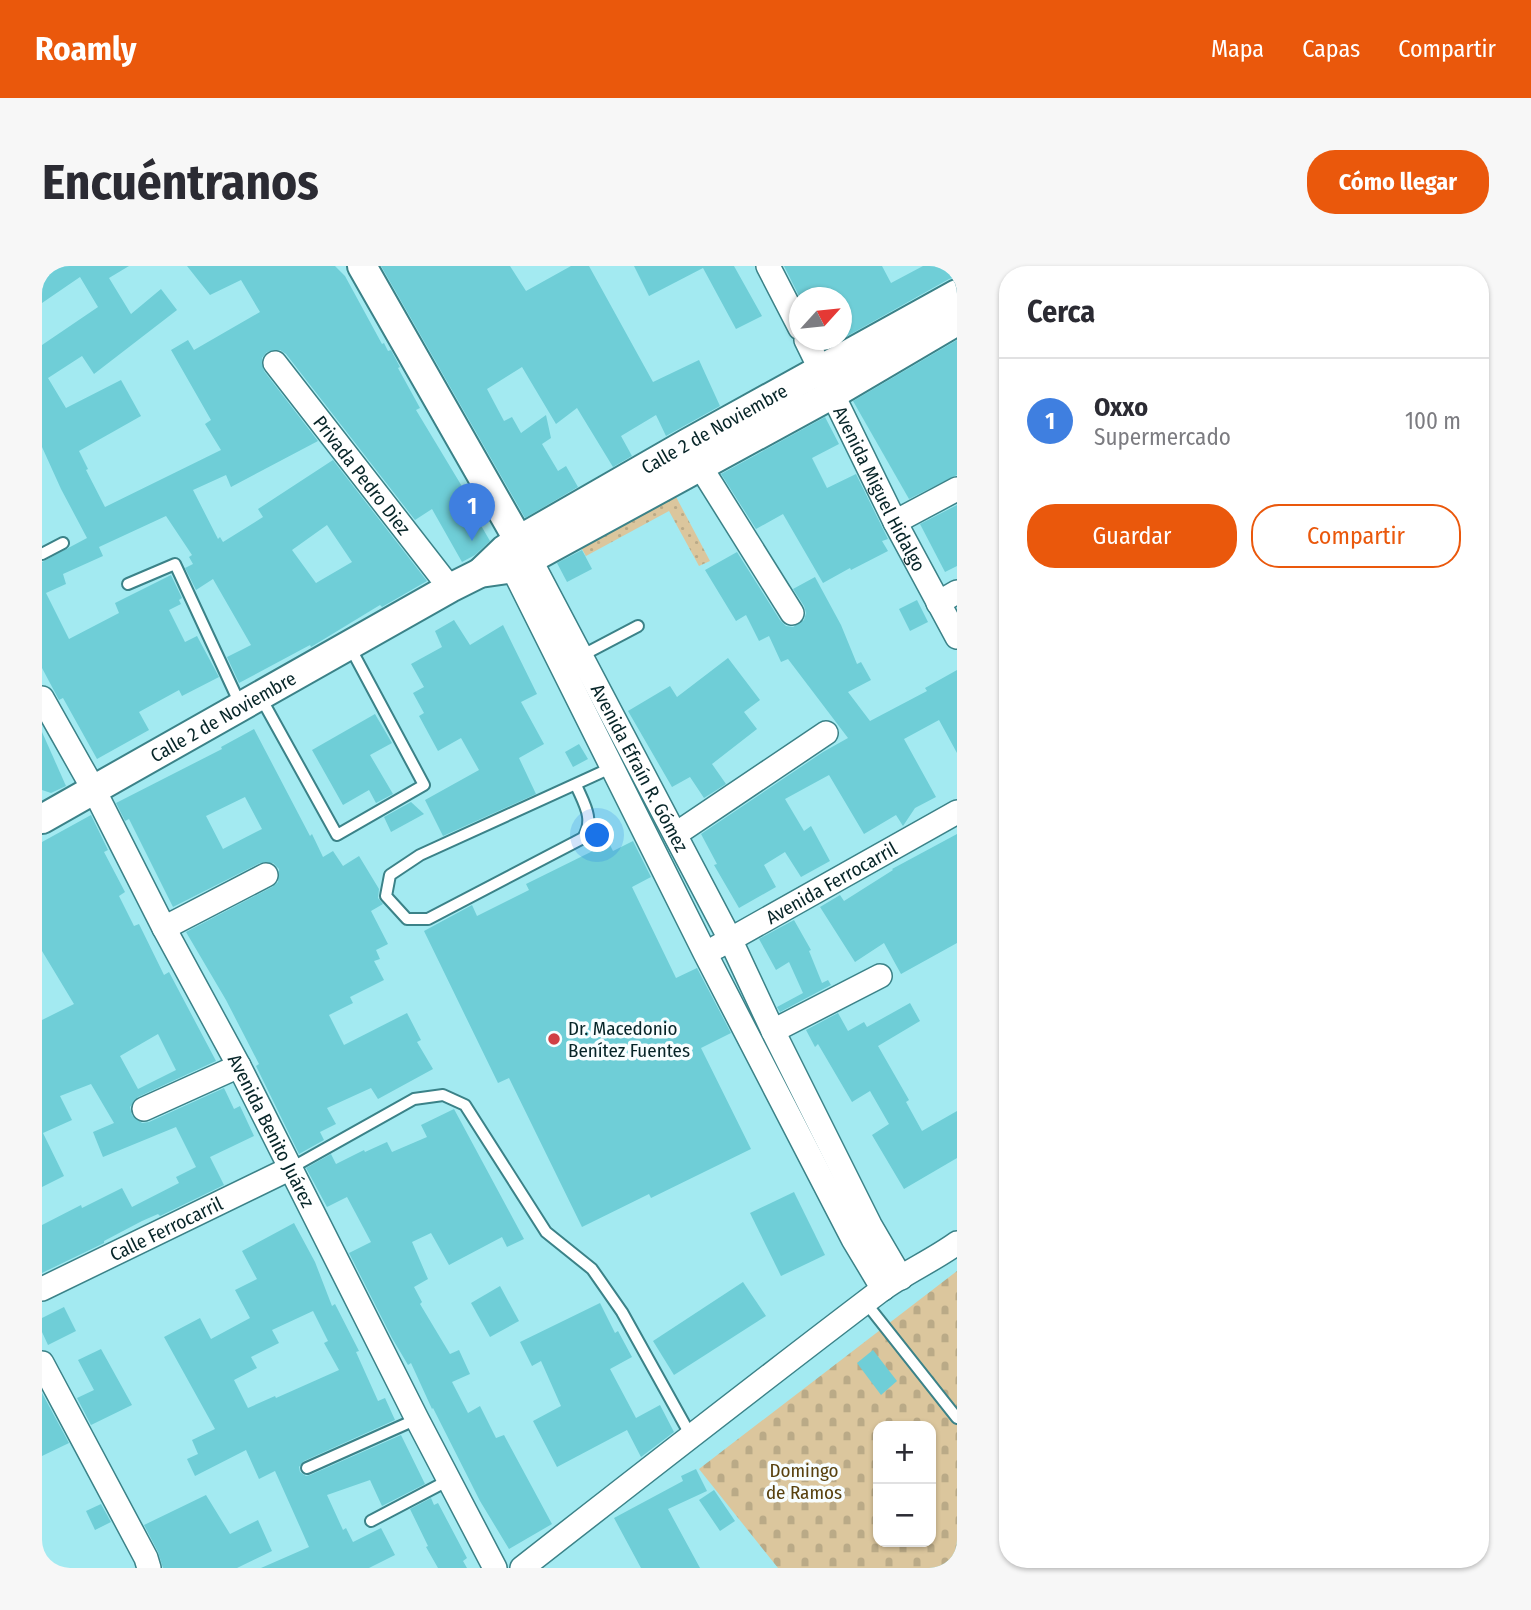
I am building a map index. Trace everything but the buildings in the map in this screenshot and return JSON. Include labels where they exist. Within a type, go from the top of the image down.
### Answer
[{"type":"street","name":"Avenida Efraín R. Gómez","points":[[362,266],[517,554],[581,656],[731,941],[870,1225],[883,1290]]},
{"type":"street","points":[[768,266],[789,306]]},
{"type":"street","name":"Calle 2 de Noviembre","points":[[42,819],[450,587],[700,466],[957,294]]},
{"type":"street","name":"Calle 2 de Noviembre","points":[[517,554],[686,444],[957,321]]},
{"type":"street","name":"Avenida Miguel Hidalgo","points":[[811,350],[895,522],[948,597],[957,637]]},
{"type":"street","name":"Privada Pedro Diez","points":[[275,363],[450,587]]},
{"type":"street","points":[[700,466],[792,613]]},
{"type":"street","points":[[895,522],[957,489]]},
{"type":"street","name":"Avenida Efraín R. Gómez","points":[[517,554],[613,767],[705,953],[853,1239],[883,1290]]},
{"type":"street","name":"Avenida Benito Juárez","points":[[42,698],[94,790],[164,928],[239,1066],[416,1419],[495,1568]]},
{"type":"street","points":[[676,834],[826,733]]},
{"type":"street","name":"Avenida Ferrocarril","points":[[705,953],[731,941],[957,811]]},
{"type":"street","points":[[164,928],[266,875]]},
{"type":"street","points":[[773,1031],[880,976]]},
{"type":"street","points":[[144,1109],[239,1066]]},
{"type":"street","name":"Calle Ferrocarril","points":[[42,1288],[291,1168]]},
{"type":"street","points":[[522,1568],[883,1290],[957,1243]]},
{"type":"street","points":[[42,1363],[149,1568]]},
{"type":"lane","points":[[42,554],[63,543]]},
{"type":"lane","points":[[128,584],[175,564],[250,701],[337,835],[424,785],[349,646]]},
{"type":"lane","points":[[581,656],[638,626]]},
{"type":"lane","points":[[576,785],[588,813],[589,828],[583,838],[428,919],[407,919],[386,897],[390,875],[420,855],[636,758]]},
{"type":"lane","points":[[291,1168],[414,1099],[443,1095],[465,1105],[546,1232],[592,1269],[622,1312],[691,1436]]},
{"type":"lane","points":[[883,1290],[957,1418]]},
{"type":"lane","points":[[307,1468],[416,1419]]},
{"type":"lane","points":[[371,1521],[449,1480]]},
{"type":"green space","points":[[674,493],[710,561],[699,566],[669,511],[586,556],[579,544]]},
{"type":"green space","name":"Domingo de Ramos","points":[[957,1271],[957,1568],[778,1568],[699,1469]]},
{"type":"place","name":"Oxxo","points":[[472,541]]},
{"type":"place","name":"Dr. Macedonio Benítez Fuentes","points":[[554,1039]]}]
